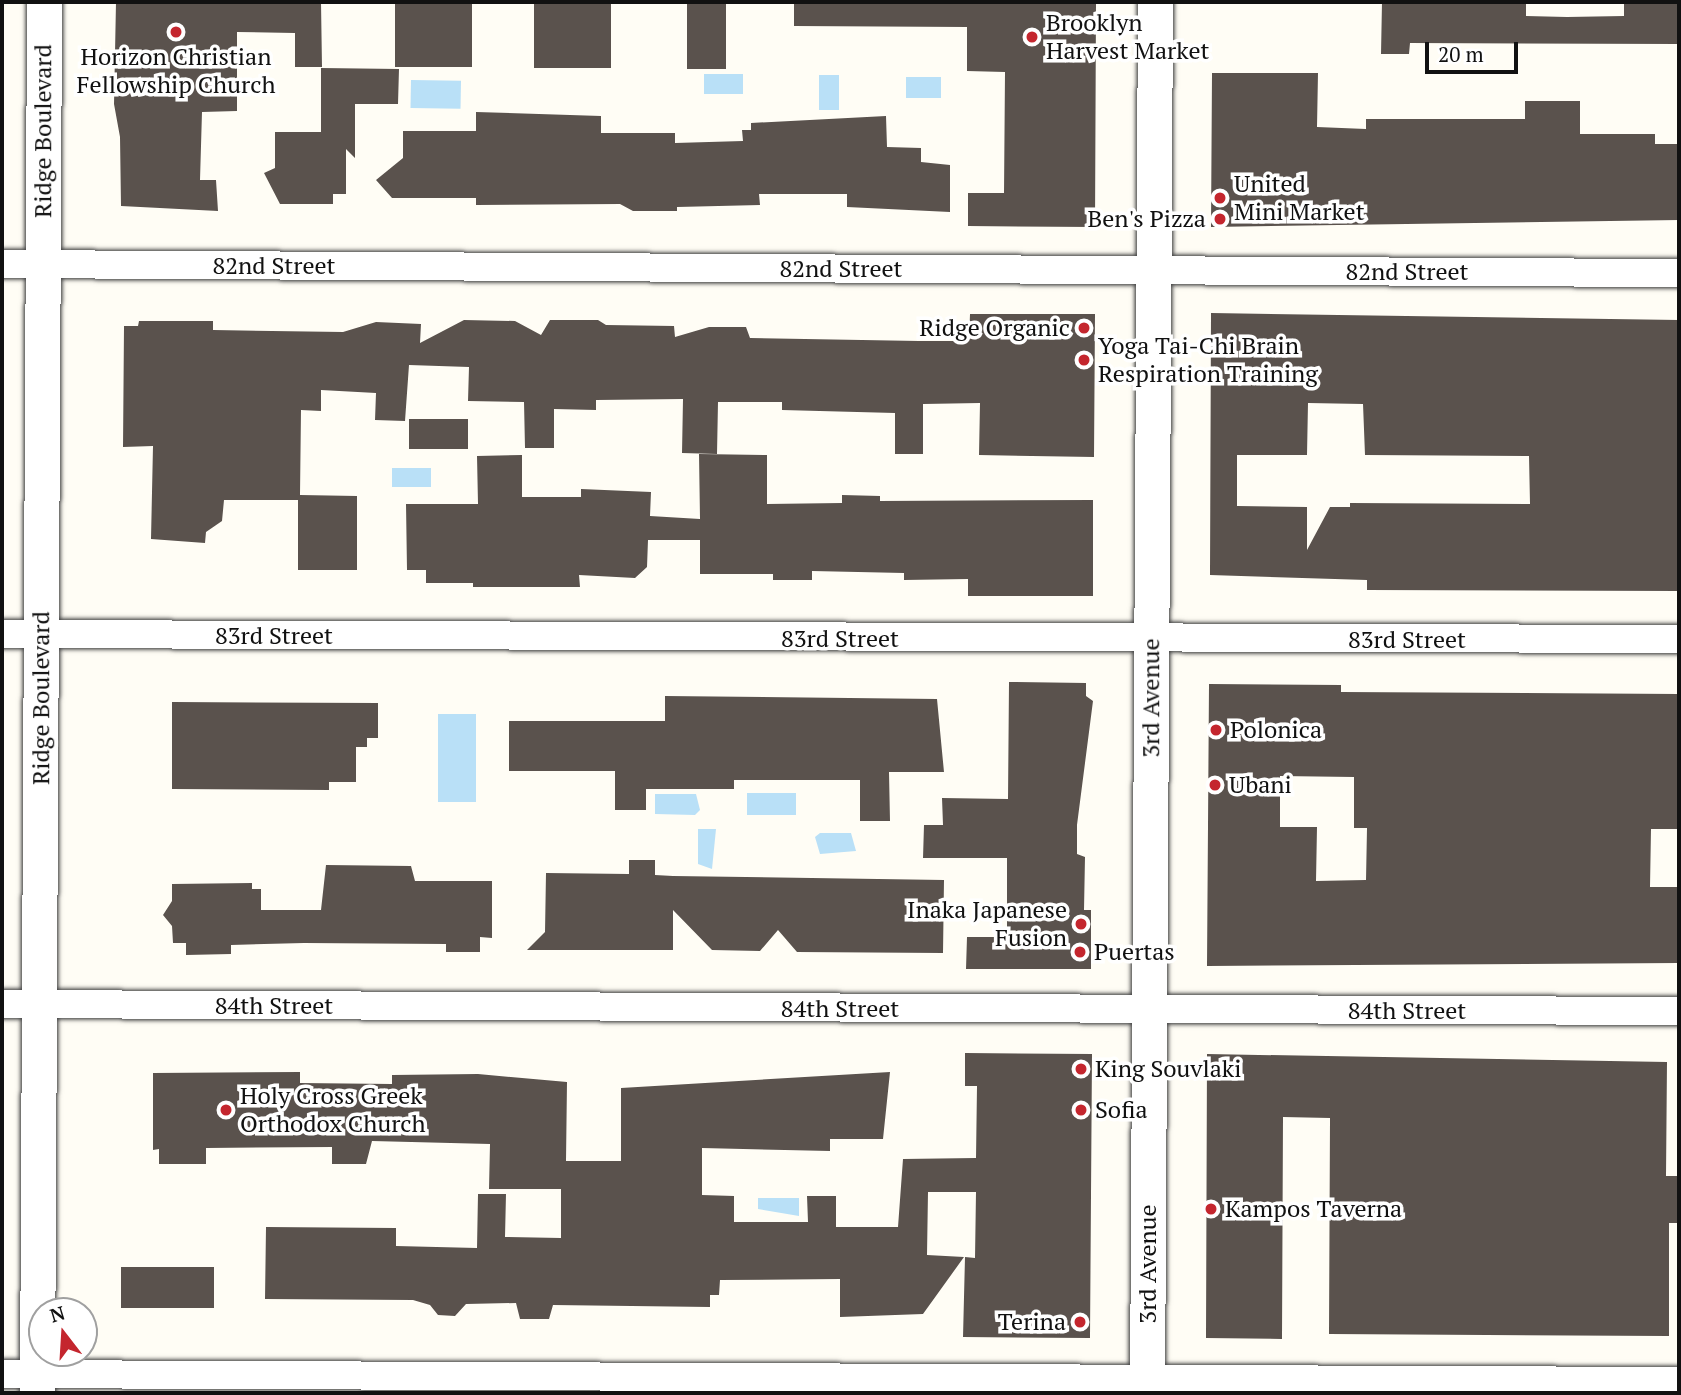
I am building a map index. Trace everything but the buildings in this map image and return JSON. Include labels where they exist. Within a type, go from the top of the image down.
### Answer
[{"type":"street","name":"Ridge Boulevard","points":[[37,1383],[44,2]]},
{"type":"street","name":"3rd Avenue","points":[[1147,1387],[1155,2]]},
{"type":"street","name":"82nd Street","points":[[2,264],[1679,273]]},
{"type":"street","name":"83rd Street","points":[[2,634],[1152,641],[1679,639]]},
{"type":"street","name":"84th Street","points":[[2,1004],[1150,1011],[1679,1011]]},
{"type":"street","points":[[2,1374],[37,1383],[1147,1387],[1679,1381]]},
{"type":"water","points":[[704,74],[743,74],[743,94],[704,94]]},
{"type":"water","points":[[819,75],[839,75],[839,110],[819,110]]},
{"type":"water","points":[[906,77],[941,77],[941,98],[906,98]]},
{"type":"water","points":[[411,80],[461,81],[461,109],[411,108]]},
{"type":"water","points":[[392,468],[431,468],[431,487],[392,487]]},
{"type":"water","points":[[438,714],[476,714],[476,802],[438,802]]},
{"type":"water","points":[[747,793],[796,793],[796,815],[747,815]]},
{"type":"water","points":[[655,794],[696,794],[700,810],[695,815],[655,814]]},
{"type":"water","points":[[698,829],[716,829],[712,869],[698,864]]},
{"type":"water","points":[[820,833],[851,833],[856,851],[820,854],[815,837]]},
{"type":"water","points":[[758,1198],[799,1198],[799,1216],[758,1209]]},
{"type":"place","name":"Horizon Christian Fellowship Church","points":[[176,32]]},
{"type":"place","name":"Brooklyn Harvest Market","points":[[1032,37]]},
{"type":"place","name":"United Mini Market","points":[[1220,198]]},
{"type":"place","name":"Ben's Pizza","points":[[1220,219]]},
{"type":"place","name":"Ridge Organic","points":[[1084,328]]},
{"type":"place","name":"Yoga Tai-Chi Brain Respiration Training","points":[[1084,360]]},
{"type":"place","name":"Polonica","points":[[1216,730]]},
{"type":"place","name":"Ubani","points":[[1215,785]]},
{"type":"place","name":"Inaka Japanese Fusion","points":[[1081,924]]},
{"type":"place","name":"Puertas","points":[[1080,952]]},
{"type":"place","name":"King Souvlaki","points":[[1081,1069]]},
{"type":"place","name":"Holy Cross Greek Orthodox Church","points":[[226,1110]]},
{"type":"place","name":"Sofia","points":[[1081,1110]]},
{"type":"place","name":"Kampos Taverna","points":[[1211,1209]]},
{"type":"place","name":"Terina","points":[[1080,1322]]}]
